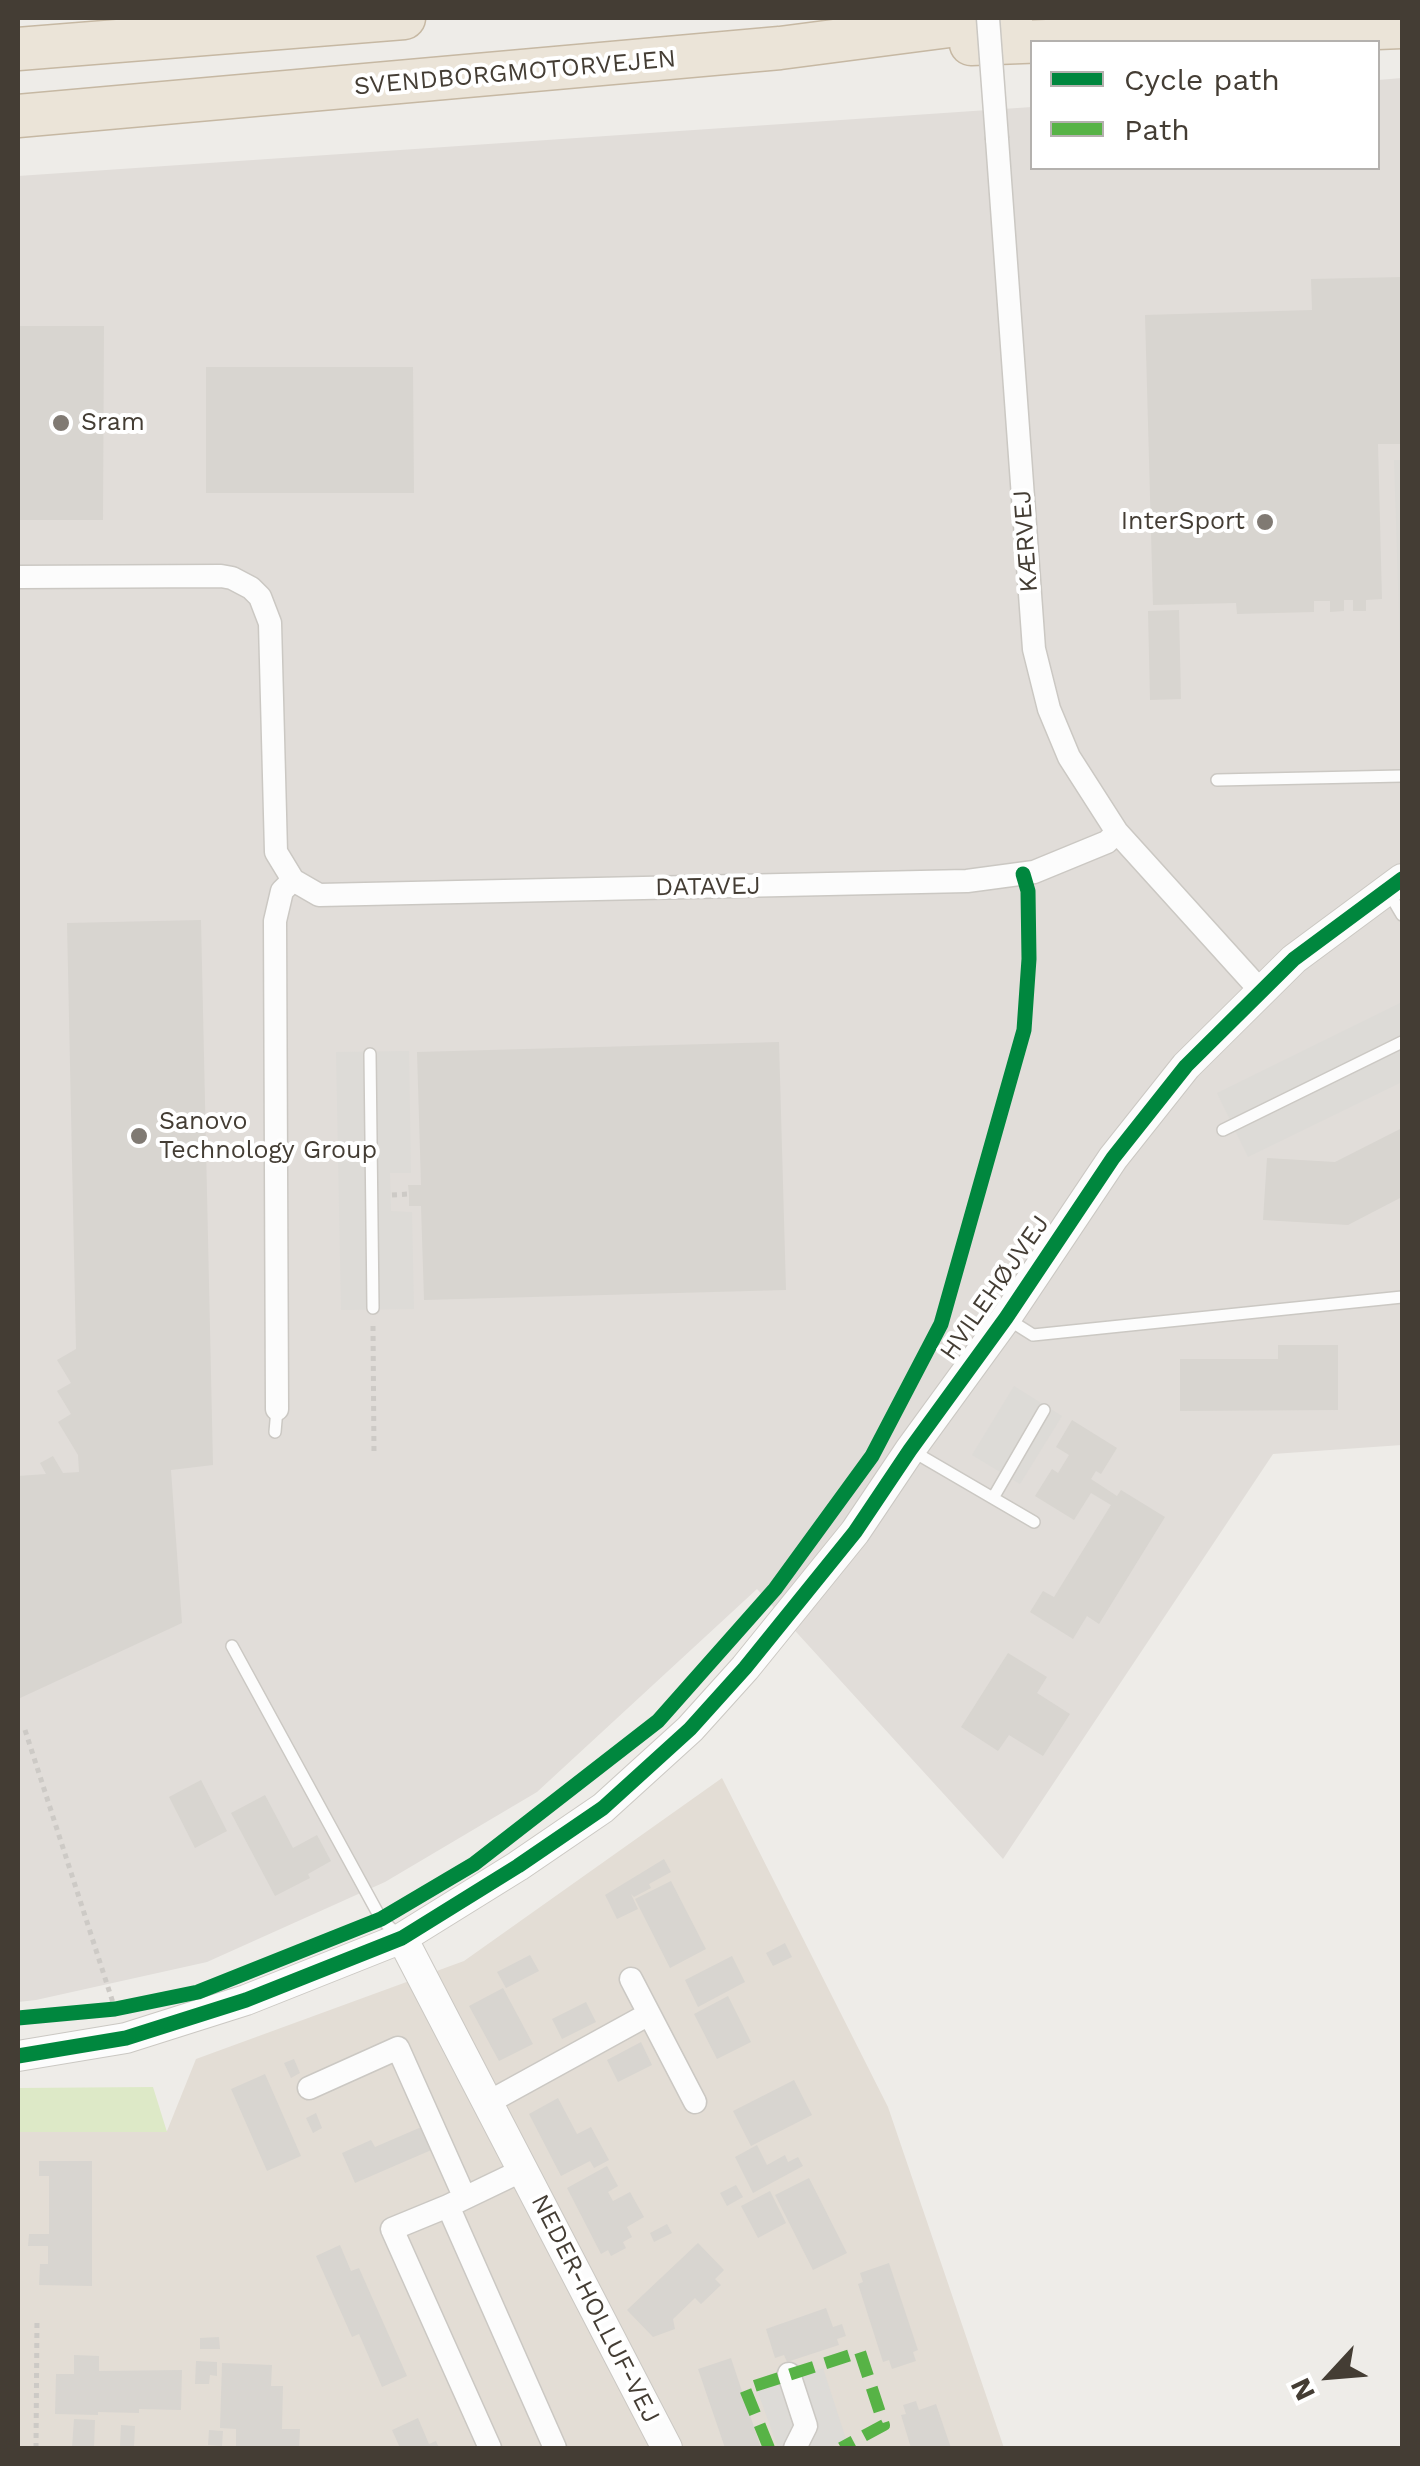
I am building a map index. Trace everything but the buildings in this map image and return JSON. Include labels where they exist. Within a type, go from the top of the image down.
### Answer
[{"type":"highway","points":[[18,49],[404,18]]},
{"type":"highway","name":"SVENDBORGMOTORVEJEN","points":[[18,116],[780,48],[1011,18]]},
{"type":"highway","points":[[1238,32],[1388,18]]},
{"type":"highway","points":[[1071,40],[1402,27]]},
{"type":"highway","points":[[780,48],[1030,42]]},
{"type":"street","name":"KÆRVEJ","points":[[988,18],[1034,649],[1049,709],[1069,757],[1117,832],[1260,990]]},
{"type":"street","points":[[18,577],[221,576],[243,582],[260,597],[270,623],[273,832],[276,852],[292,880],[282,892],[275,921],[276,1421]]},
{"type":"street","name":"DATAVEJ","points":[[292,880],[319,895],[345,897],[967,881],[1034,872],[1107,842],[1117,832]]},
{"type":"street","name":"HVILEHØJVEJ","points":[[18,2056],[126,2038],[246,2000],[402,1938],[603,1808],[690,1729],[746,1668],[854,1532],[1114,1158],[1186,1066],[1260,990],[1320,939],[1397,894]]},
{"type":"street","name":"NEDER-HOLLUF-VEJ","points":[[402,1938],[666,2448]]},
{"type":"street","points":[[631,1979],[696,2102]]},
{"type":"street","points":[[489,2102],[649,2014]]},
{"type":"street","points":[[310,2088],[398,2048],[555,2448]]},
{"type":"street","name":"NEDER-HOLLUF-VEJ","points":[[490,2448],[392,2229],[523,2170]]},
{"type":"street","points":[[789,2374],[806,2426],[795,2448]]},
{"type":"lane","points":[[1217,780],[1402,776]]},
{"type":"lane","points":[[1223,1130],[1402,1042]]},
{"type":"lane","points":[[370,1054],[373,1308]]},
{"type":"lane","points":[[1006,1318],[1033,1335],[1402,1297]]},
{"type":"lane","points":[[993,1498],[1044,1410]]},
{"type":"lane","points":[[910,1450],[1034,1522]]},
{"type":"lane","points":[[232,1646],[381,1919],[402,1938]]},
{"type":"path","points":[[373,1308],[374,1453]]},
{"type":"path","points":[[25,1730],[123,2008],[95,2011]]},
{"type":"path","points":[[18,2313],[36,2318],[36,2448]]},
{"type":"shaded area","points":[[1402,78],[1402,1445],[1273,1454],[1003,1859],[757,1589],[537,1792],[385,1882],[207,1962],[18,2002],[18,176],[1030,107],[1030,170],[1380,170],[1380,80]]},
{"type":"shaded area","points":[[1394,460],[1402,460],[1402,711]]},
{"type":"shaded area","points":[[1402,1002],[1402,1082],[1248,1157],[1217,1093]]},
{"type":"shaded area","points":[[409,1051],[411,1173],[390,1173],[391,1211],[412,1212],[414,1309],[341,1310],[336,1052]]},
{"type":"shaded area","points":[[1014,1386],[1062,1416],[1020,1484],[972,1455]]},
{"type":"shaded area","points":[[722,1778],[888,2107],[1004,2448],[18,2448],[18,2131],[167,2131],[196,2059],[464,1961]]},
{"type":"shaded area","points":[[823,2368],[846,2439],[830,2448],[778,2448],[757,2390]]},
{"type":"green space","points":[[153,2087],[167,2132],[18,2132],[18,2088]]},
{"type":"marked path","points":[[769,2448],[745,2389],[860,2352],[884,2425],[841,2448]]},
{"type":"cycle path","points":[[18,2018],[115,2009],[198,1992],[381,1919],[474,1864],[658,1721],[775,1589],[872,1456],[941,1324],[1024,1030],[1029,959],[1028,891],[1023,874]]},
{"type":"cycle path","points":[[18,2056],[126,2038],[246,2000],[402,1938],[603,1808],[690,1729],[855,1532],[1113,1158],[1186,1066],[1294,959],[1402,879]]},
{"type":"place","name":"Sram","points":[[61,423]]},
{"type":"place","name":"InterSport","points":[[1265,522]]},
{"type":"place","name":"Sanovo Technology Group","points":[[139,1136]]}]
